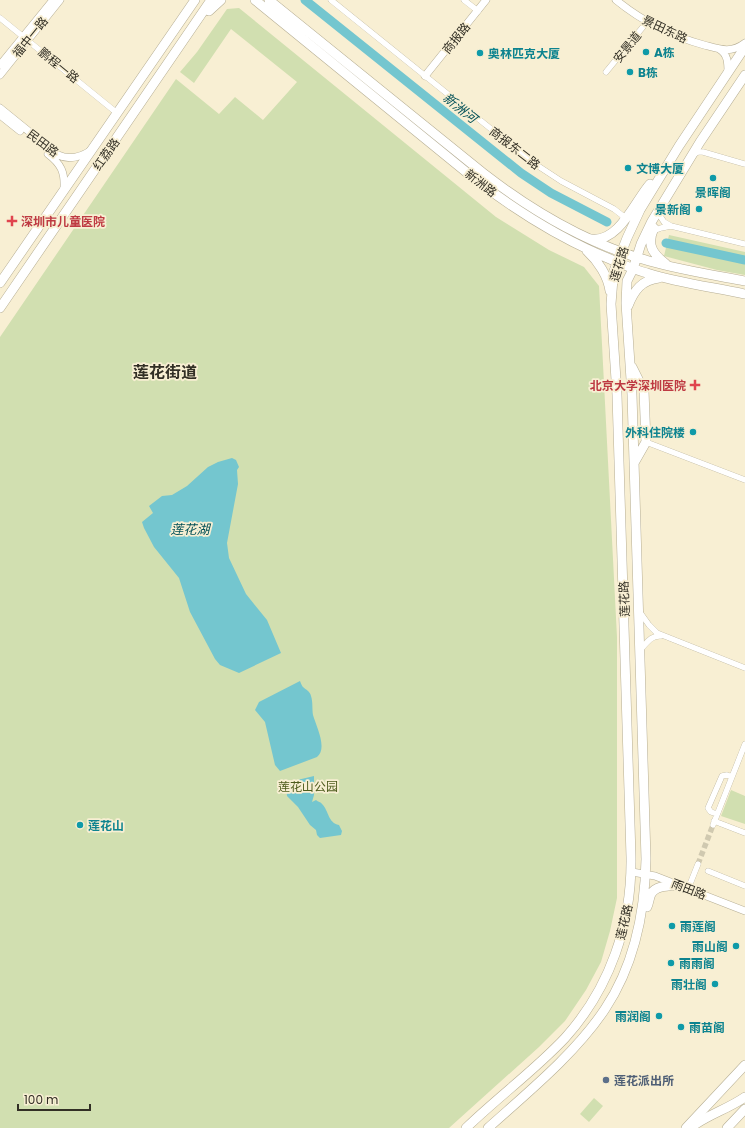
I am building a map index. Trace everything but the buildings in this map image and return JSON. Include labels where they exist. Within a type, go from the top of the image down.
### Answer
[{"type":"main road","name":"红荔路","points":[[0,283],[64,188],[92,150],[195,0]]},
{"type":"main road","name":"红荔路","points":[[0,308],[211,0]]},
{"type":"main road","points":[[195,25],[221,0]]},
{"type":"main road","name":"新洲路","points":[[255,0],[496,195],[542,226],[583,247],[633,268],[664,278],[745,294]]},
{"type":"main road","name":"新洲路","points":[[269,0],[502,188],[548,217],[588,238],[636,257],[745,281]]},
{"type":"main road","name":"莲花路","points":[[466,1128],[556,1047],[573,1028],[589,1007],[608,973],[622,936],[632,872],[618,395],[611,304],[613,279],[634,221],[663,172],[745,47]]},
{"type":"main road","name":"莲花路","points":[[488,1128],[575,1047],[602,1013],[619,984],[636,940],[641,919],[646,874],[634,463],[630,364],[626,311],[627,281],[647,230],[700,142],[745,74]]},
{"type":"main road","points":[[588,238],[595,240],[608,237],[613,233],[623,222],[649,185],[663,172]]},
{"type":"main road","points":[[665,201],[650,240],[651,248],[657,257],[667,265]]},
{"type":"main road","points":[[583,247],[596,261],[606,278],[609,287],[611,304]]},
{"type":"main road","points":[[626,311],[632,295],[640,286],[651,280],[664,278]]},
{"type":"main road","points":[[630,364],[644,391],[646,442],[634,463]]},
{"type":"main road","points":[[641,919],[649,902],[650,895],[655,890],[679,886]]},
{"type":"main road","points":[[686,1128],[745,1065]]},
{"type":"main road","points":[[690,1128],[745,1097]]},
{"type":"main road","points":[[726,1128],[745,1109]]},
{"type":"main road","points":[[494,1128],[500,1116]]},
{"type":"street","name":"福中一路","points":[[0,75],[53,0]]},
{"type":"street","name":"福中一路","points":[[0,65],[26,39],[60,0]]},
{"type":"street","points":[[464,0],[478,11]]},
{"type":"street","name":"商报路","points":[[425,76],[486,0]]},
{"type":"street","name":"景田东路","points":[[616,0],[647,22],[677,37],[719,49],[732,50],[745,44]]},
{"type":"street","name":"商报东二路","points":[[334,1],[538,166],[573,188],[614,209],[623,216],[623,222]]},
{"type":"street","name":"鹏程一路","points":[[0,18],[117,113]]},
{"type":"street","name":"安景道","points":[[606,72],[647,22]]},
{"type":"street","points":[[719,49],[726,56],[728,74]]},
{"type":"street","name":"民田路","points":[[0,108],[58,155],[66,158],[80,157],[92,150]]},
{"type":"street","name":"民田路","points":[[0,115],[59,164],[64,173],[64,188]]},
{"type":"street","points":[[700,142],[702,147],[706,149],[745,161]]},
{"type":"street","points":[[692,156],[696,152],[702,151],[745,164]]},
{"type":"street","points":[[614,209],[626,211],[631,210],[633,207]]},
{"type":"street","points":[[660,216],[664,222],[671,226],[745,244]]},
{"type":"street","points":[[653,231],[671,226]]},
{"type":"street","points":[[646,442],[745,480]]},
{"type":"street","points":[[638,610],[652,628],[664,636],[745,668]]},
{"type":"street","points":[[640,650],[653,637],[664,636]]},
{"type":"street","points":[[745,744],[714,823],[745,833]]},
{"type":"street","points":[[717,814],[711,812],[708,808],[722,776],[727,775],[732,777]]},
{"type":"street","points":[[688,889],[698,864]]},
{"type":"street","points":[[708,871],[745,886]]},
{"type":"street","name":"雨田路","points":[[632,872],[655,876],[745,911]]},
{"type":"green space","name":"莲花山公园","points":[[239,8],[496,217],[549,250],[584,267],[599,286],[617,637],[617,898],[610,931],[601,962],[586,990],[565,1021],[539,1047],[449,1128],[0,1128],[0,337],[176,79],[219,114],[235,97],[263,120],[297,82],[231,29],[194,83],[180,72],[197,52],[227,9]]},
{"type":"green space","points":[[669,235],[745,252],[745,275],[717,270],[664,256]]},
{"type":"green space","points":[[731,790],[745,796],[745,824],[721,816]]},
{"type":"green space","points":[[594,1098],[603,1106],[589,1122],[580,1114]]},
{"type":"water","name":"莲花湖","points":[[232,458],[236,460],[239,467],[237,470],[238,484],[227,543],[229,558],[246,594],[267,620],[281,653],[239,673],[220,665],[215,659],[190,612],[179,578],[154,547],[142,522],[153,513],[149,506],[162,496],[172,495],[187,486],[208,467]]},
{"type":"water","points":[[300,681],[303,687],[309,692],[312,701],[313,715],[321,743],[320,753],[317,757],[280,771],[275,765],[265,722],[255,710],[259,702]]},
{"type":"water","points":[[314,776],[314,795],[312,802],[316,800],[322,803],[333,822],[339,825],[342,831],[341,835],[320,838],[317,835],[316,830],[310,825],[298,807],[287,796],[286,785],[289,782]]},
{"type":"waterway","name":"新洲河","points":[[305,0],[521,173],[551,193],[607,222]]},
{"type":"waterway","name":"新洲河","points":[[666,243],[745,260]]},
{"type":"tunnel","points":[[698,864],[713,825]]},
{"type":"place","name":"A栋","points":[[646,52]]},
{"type":"place","name":"奥林匹克大厦","points":[[480,53]]},
{"type":"place","name":"B栋","points":[[630,72]]},
{"type":"place","name":"文博大厦","points":[[628,168]]},
{"type":"place","name":"景晖阁","points":[[713,178]]},
{"type":"place","name":"景新阁","points":[[699,209]]},
{"type":"place","name":"深圳市儿童医院","points":[[12,221]]},
{"type":"place","name":"北京大学深圳医院","points":[[695,385]]},
{"type":"place","name":"外科住院楼","points":[[693,432]]},
{"type":"place","name":"莲花山","points":[[80,825]]},
{"type":"place","name":"雨莲阁","points":[[672,926]]},
{"type":"place","name":"雨山阁","points":[[736,946]]},
{"type":"place","name":"雨雨阁","points":[[671,963]]},
{"type":"place","name":"雨壮阁","points":[[715,984]]},
{"type":"place","name":"雨润阁","points":[[659,1016]]},
{"type":"place","name":"雨苗阁","points":[[681,1027]]},
{"type":"place","name":"莲花派出所","points":[[606,1080]]},
{"type":"district","name":"莲花街道","points":[[165,372]]}]
